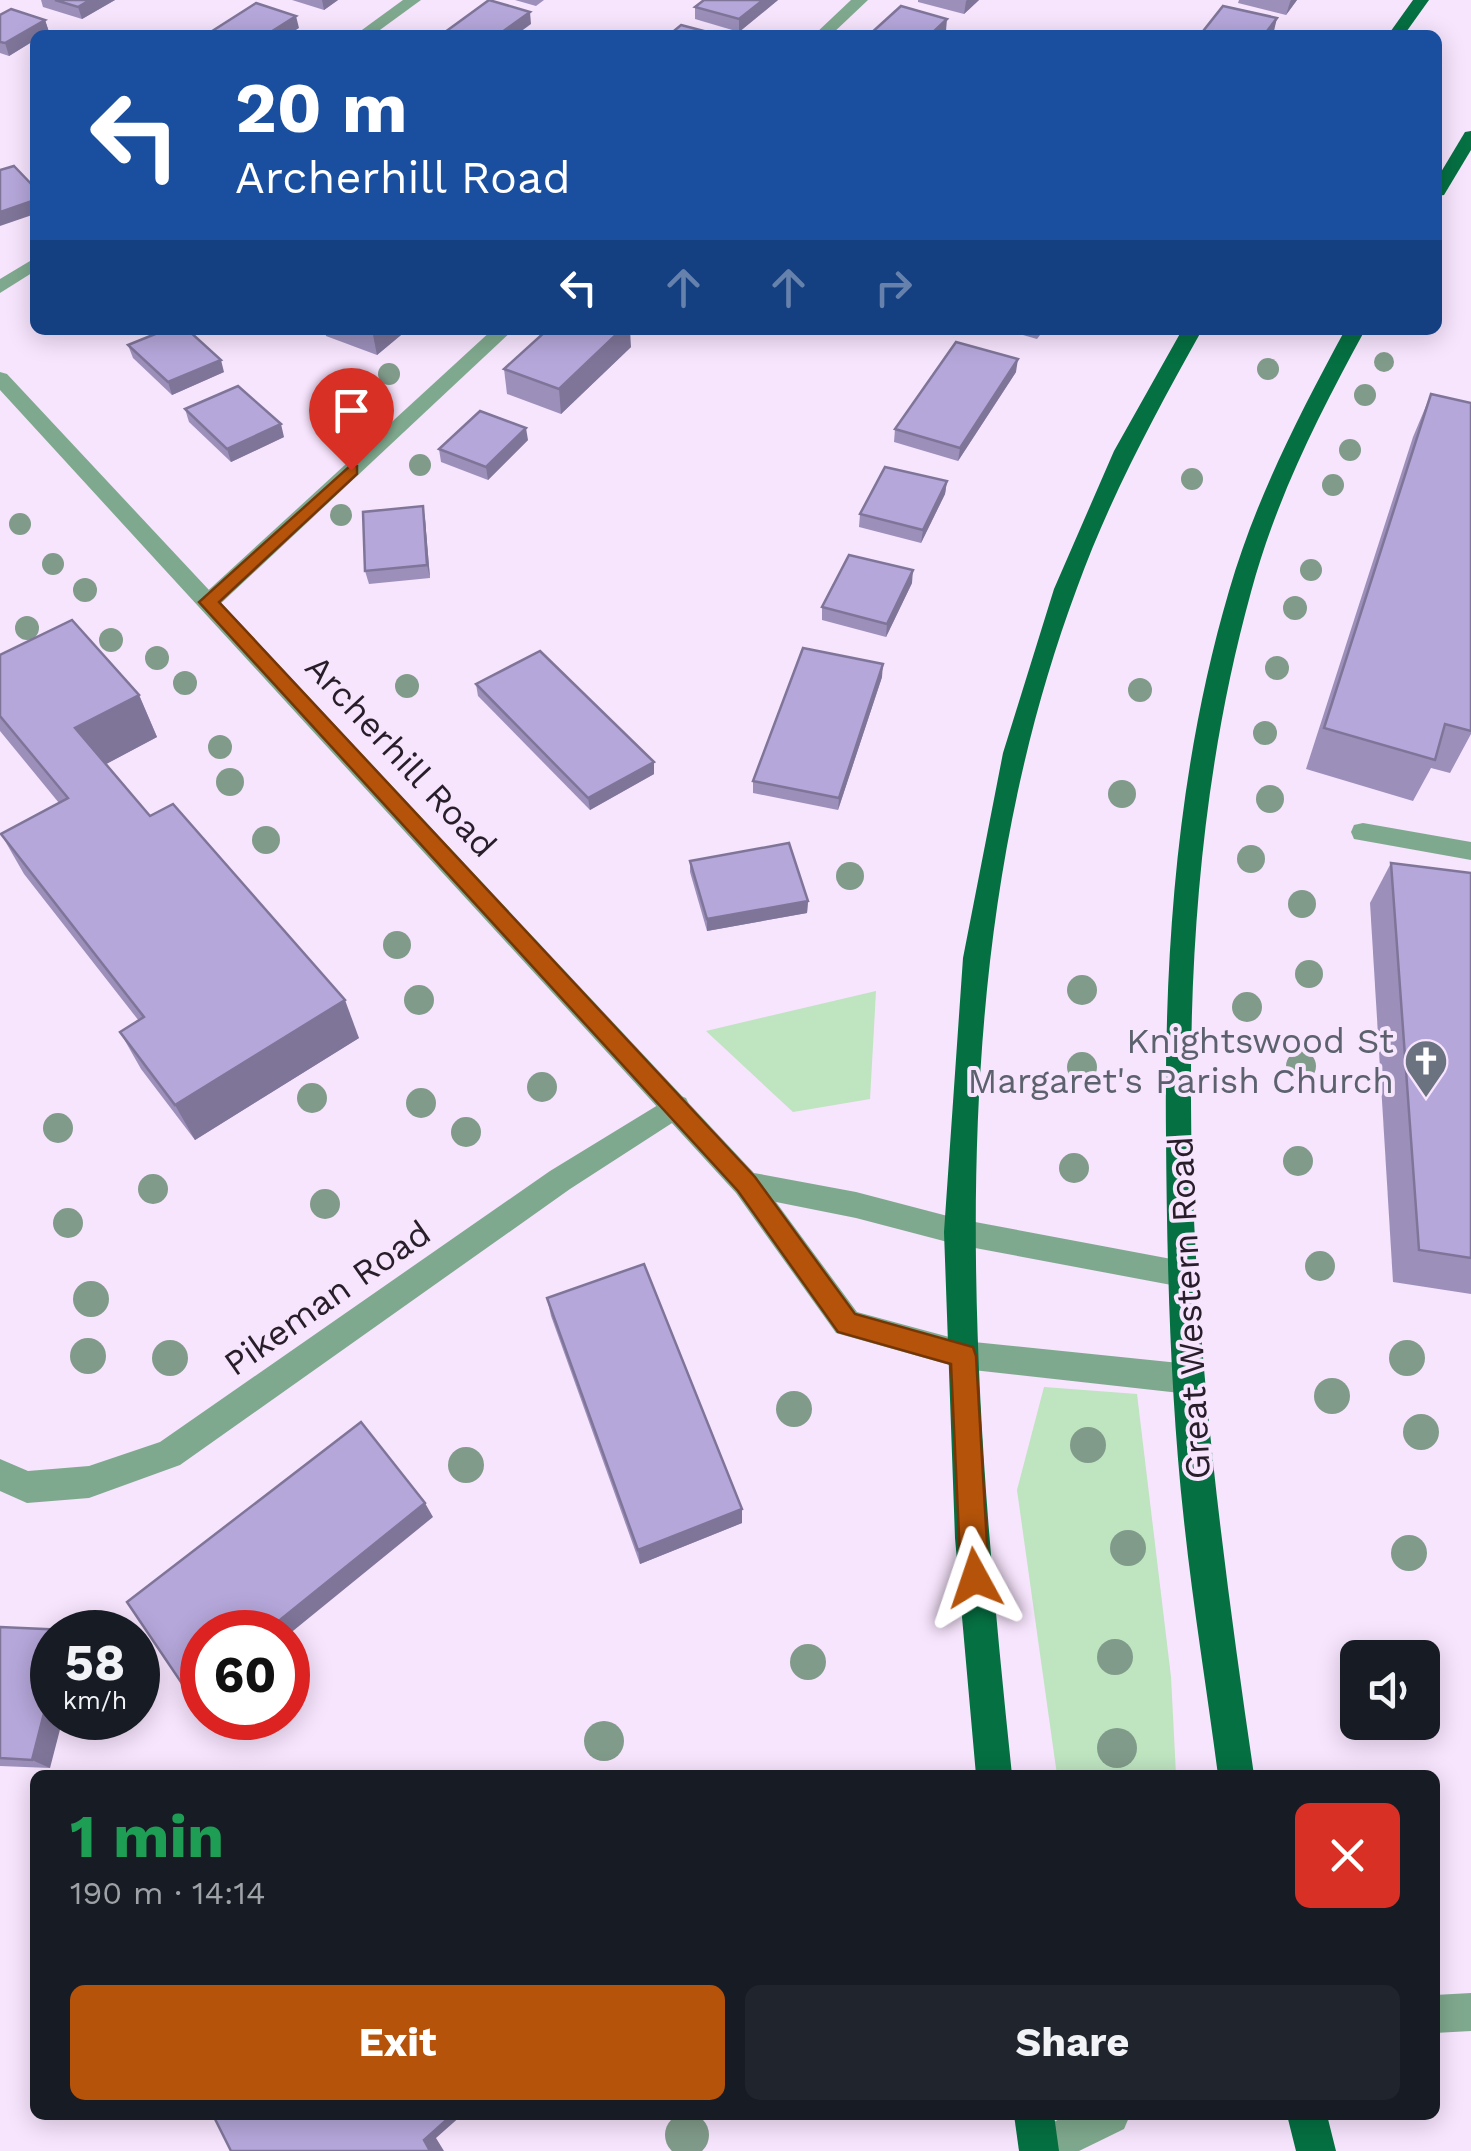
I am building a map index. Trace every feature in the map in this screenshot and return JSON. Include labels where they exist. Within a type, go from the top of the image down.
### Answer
[{"type":"main road","points":[[1400,30],[1421,0]]},
{"type":"main road","points":[[1442,184],[1471,136]]},
{"type":"main road","points":[[994,1770],[971,1538],[959,1232],[976,958],[1014,753],[1064,589],[1124,451],[1189,335]]},
{"type":"main road","name":"Great Western Road","points":[[1235,1770],[1200,1518],[1182,1274],[1178,1005],[1188,864],[1211,713],[1240,590],[1293,444],[1352,335]]},
{"type":"main road","points":[[1035,2120],[1039,2151]]},
{"type":"main road","points":[[1308,2120],[1316,2151]]},
{"type":"street","points":[[370,30],[414,0]]},
{"type":"street","points":[[827,30],[860,0]]},
{"type":"street","points":[[0,287],[30,266]]},
{"type":"street","points":[[208,602],[498,335]]},
{"type":"street","name":"Archerhill Road","points":[[0,378],[746,1184],[847,1324],[964,1356],[1190,1379]]},
{"type":"street","points":[[1363,832],[1471,851]]},
{"type":"street","name":"Pikeman Road","points":[[0,1475],[27,1487],[88,1482],[169,1454],[560,1180],[676,1106]]},
{"type":"street","points":[[746,1184],[856,1205],[959,1232],[1182,1274]]},
{"type":"street","points":[[1440,2014],[1471,2012]]},
{"type":"street","points":[[1039,2151],[1100,2120]]},
{"type":"green space","points":[[876,991],[870,1099],[793,1112],[706,1031]]},
{"type":"green space","points":[[1044,1387],[1137,1394],[1171,1677],[1176,1770],[1056,1770],[1017,1490]]},
{"type":"building","points":[[55,0],[90,0],[78,7]]},
{"type":"building","points":[[489,0],[530,12],[505,30],[448,30]]},
{"type":"building","points":[[704,0],[763,0],[739,19],[695,7]]},
{"type":"building","points":[[256,3],[296,16],[274,30],[214,30]]},
{"type":"building","points":[[901,6],[947,19],[935,30],[875,30]]},
{"type":"building","points":[[1223,6],[1277,18],[1268,30],[1204,30]]},
{"type":"building","points":[[11,9],[45,20],[5,43],[0,42],[0,15]]},
{"type":"building","points":[[14,166],[30,183],[30,202],[0,212],[0,170]]},
{"type":"building","points":[[153,335],[194,335],[221,360],[168,382],[128,345]]},
{"type":"building","points":[[541,335],[616,335],[559,389],[504,369]]},
{"type":"building","points":[[956,342],[1018,359],[960,448],[895,429]]},
{"type":"building","points":[[238,386],[281,424],[227,449],[185,409]]},
{"type":"building","points":[[1431,394],[1471,403],[1471,731],[1445,724],[1435,760],[1324,728]]},
{"type":"building","points":[[480,411],[526,428],[486,467],[439,449]]},
{"type":"building","points":[[885,467],[947,481],[923,530],[860,514]]},
{"type":"building","points":[[423,506],[427,565],[365,571],[363,512]]},
{"type":"building","points":[[849,555],[913,570],[887,624],[822,607]]},
{"type":"building","points":[[72,620],[139,695],[75,728],[150,816],[173,804],[345,1000],[175,1105],[120,1032],[144,1017],[1,834],[68,798],[0,716],[0,655]]},
{"type":"building","points":[[803,648],[883,664],[839,798],[753,781]]},
{"type":"building","points":[[540,651],[654,762],[588,798],[476,684]]},
{"type":"building","points":[[789,843],[808,901],[707,919],[690,861]]},
{"type":"building","name":"Knightswood St Margaret's Parish Church","points":[[1391,863],[1471,873],[1471,1258],[1419,1250]]},
{"type":"building","points":[[644,1264],[742,1509],[638,1550],[547,1298]]},
{"type":"building","points":[[361,1422],[425,1503],[292,1610],[180,1610],[180,1681],[160,1651],[160,1610],[132,1610],[127,1602]]},
{"type":"building","points":[[0,1627],[30,1628],[30,1740],[37,1740],[32,1760],[0,1758]]},
{"type":"building","points":[[216,2120],[446,2120],[424,2140],[430,2151],[231,2151]]},
{"type":"place","name":"Knightswood St Margaret's Parish Church","points":[[1426,1099]]},
{"type":"route","points":[[351,470],[208,602],[746,1184],[847,1324],[964,1356],[975,1578]]}]
